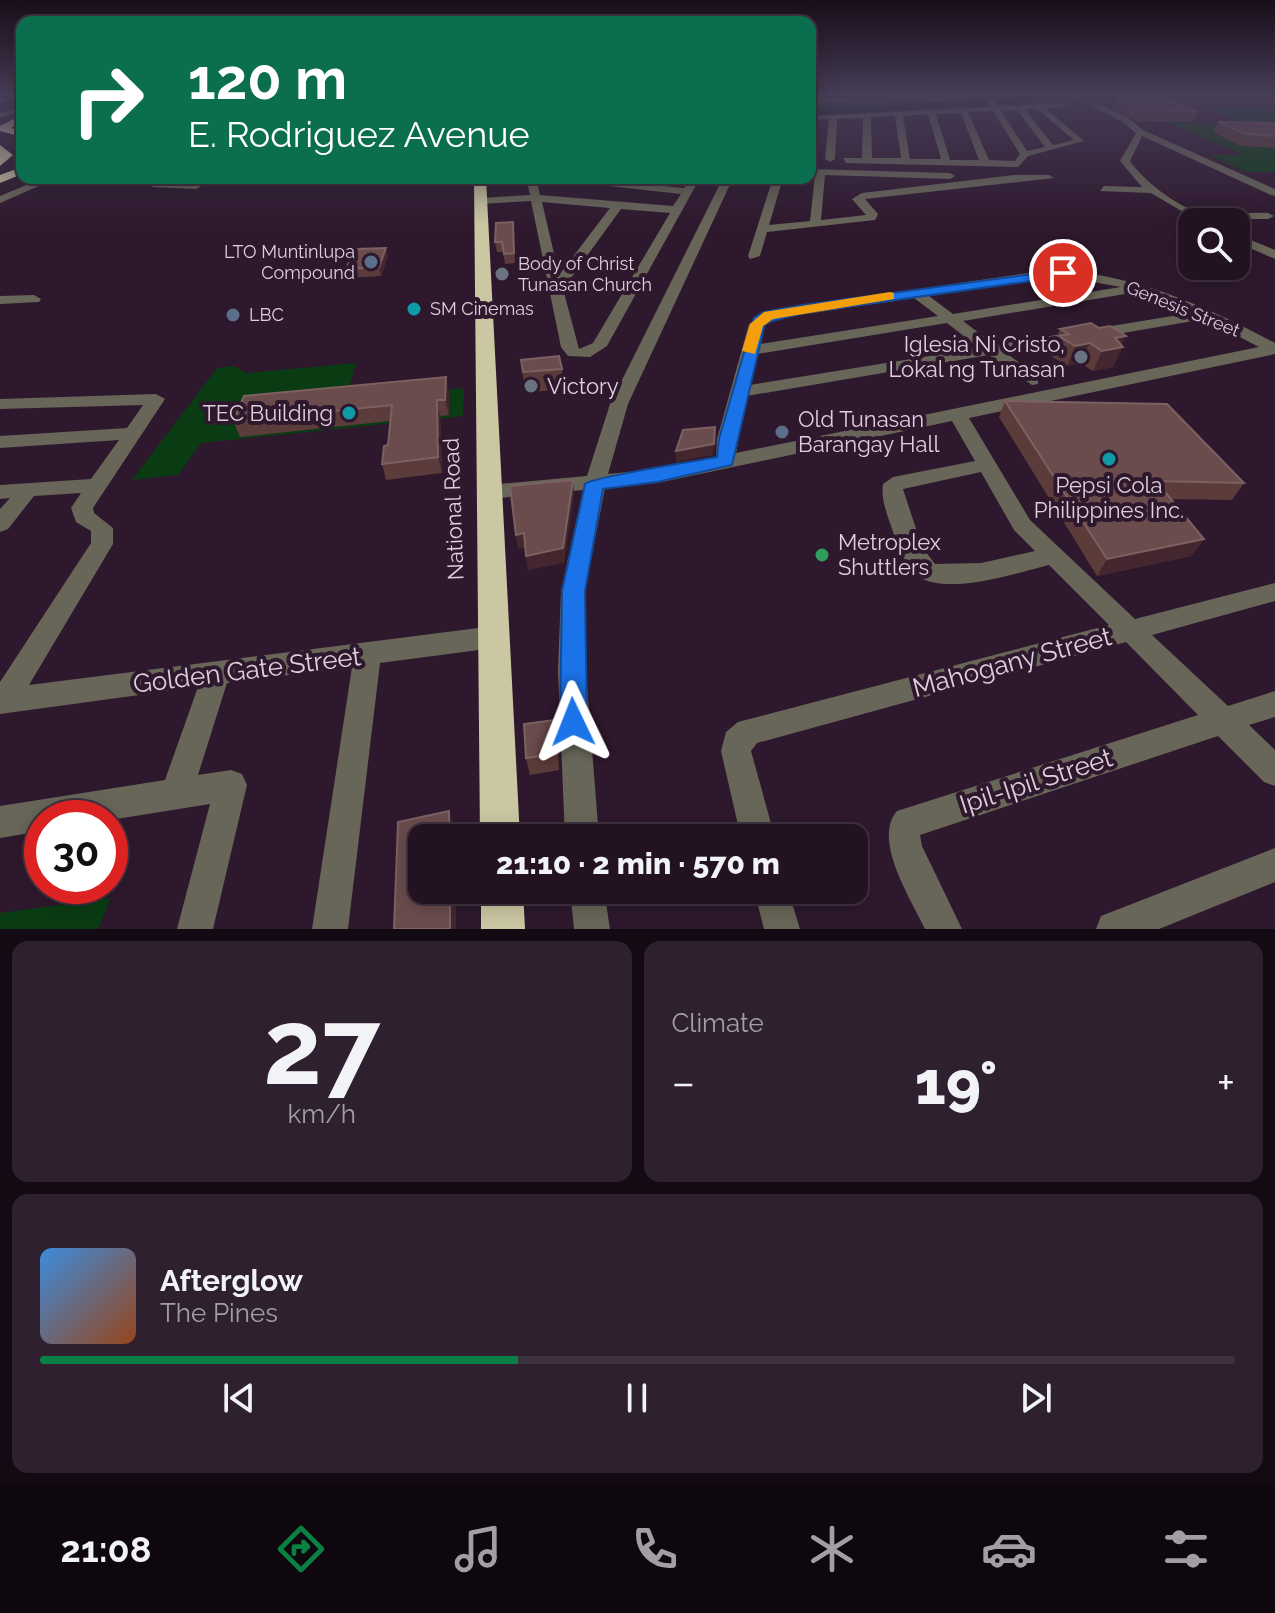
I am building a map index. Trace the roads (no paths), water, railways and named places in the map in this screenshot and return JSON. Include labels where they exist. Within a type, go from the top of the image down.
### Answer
[{"type":"highway","points":[[0,148],[8,155],[0,166]]},
{"type":"highway","name":"National Road","points":[[480,184],[500,824]]},
{"type":"highway","points":[[502,904],[503,929]]},
{"type":"street","points":[[829,139],[825,159],[1018,164]]},
{"type":"street","points":[[867,139],[867,160]]},
{"type":"street","points":[[903,139],[906,161]]},
{"type":"street","points":[[939,139],[946,162]]},
{"type":"street","points":[[976,139],[985,163]]},
{"type":"street","points":[[1015,139],[1025,154]]},
{"type":"street","points":[[1044,139],[1051,148]]},
{"type":"street","points":[[1018,164],[1025,154],[1080,141],[1078,139]]},
{"type":"street","points":[[1136,139],[1125,161],[1156,190],[1185,208]]},
{"type":"street","points":[[1156,139],[1275,193]]},
{"type":"street","points":[[1018,164],[1026,179]]},
{"type":"street","points":[[816,172],[1026,179]]},
{"type":"street","points":[[815,225],[825,186],[816,173]]},
{"type":"street","points":[[764,229],[873,217],[857,200],[859,196],[1049,178]]},
{"type":"street","points":[[0,200],[38,184]]},
{"type":"street","points":[[158,184],[192,189],[199,184]]},
{"type":"street","points":[[532,184],[571,351],[584,354],[599,346],[691,184]]},
{"type":"street","points":[[608,184],[687,191]]},
{"type":"street","points":[[581,824],[572,672],[573,591],[595,484],[619,404],[725,184]]},
{"type":"street","points":[[754,256],[776,184]]},
{"type":"street","points":[[845,187],[919,190]]},
{"type":"street","points":[[1104,189],[1156,190]]},
{"type":"street","points":[[480,201],[535,198],[676,210]]},
{"type":"street","points":[[556,289],[618,205]]},
{"type":"street","points":[[1250,216],[1268,216]]},
{"type":"street","points":[[1250,244],[1275,255]]},
{"type":"street","points":[[552,268],[570,269]]},
{"type":"street","name":"Genesis Street","points":[[726,461],[727,439],[757,324],[769,315],[1063,273],[1091,276],[1139,289],[1204,315],[1274,349]]},
{"type":"street","points":[[750,350],[1139,289]]},
{"type":"street","points":[[915,292],[1032,380]]},
{"type":"street","points":[[0,300],[34,299]]},
{"type":"street","points":[[740,392],[1204,315]]},
{"type":"street","points":[[488,492],[657,476],[1274,349]]},
{"type":"street","points":[[0,404],[156,399],[156,404],[82,508],[84,517],[102,528],[102,544],[2,700]]},
{"type":"street","points":[[957,413],[1014,515],[1128,632],[1275,771]]},
{"type":"street","points":[[0,442],[135,433]]},
{"type":"street","points":[[986,465],[893,484],[892,493],[918,563],[932,574],[953,576],[1051,556]]},
{"type":"street","points":[[0,492],[96,485]]},
{"type":"street","points":[[0,524],[28,490]]},
{"type":"street","name":"Mahogany Street","points":[[754,824],[736,751],[737,742],[748,732],[1275,592]]},
{"type":"street","name":"Golden Gate Street","points":[[2,700],[367,656],[494,637]]},
{"type":"street","points":[[330,929],[367,656]]},
{"type":"street","points":[[176,794],[217,673]]},
{"type":"street","name":"Ipil-Ipil Street","points":[[944,929],[906,849],[903,830],[909,823],[1275,704]]},
{"type":"street","points":[[0,822],[231,785],[195,929]]},
{"type":"street","points":[[1114,929],[1275,865]]},
{"type":"street","points":[[589,904],[592,929]]},
{"type":"street","points":[[775,904],[782,929]]},
{"type":"place","name":"LTO Muntinlupa Compound","points":[[371,262]]},
{"type":"place","name":"Body of Christ Tunasan Church","points":[[502,274]]},
{"type":"place","name":"SM Cinemas","points":[[414,309]]},
{"type":"place","name":"LBC","points":[[233,315]]},
{"type":"place","name":"Iglesia Ni Cristo, Lokal ng Tunasan","points":[[1081,357]]},
{"type":"place","name":"Victory","points":[[531,386]]},
{"type":"place","name":"TEC Building","points":[[349,413]]},
{"type":"place","name":"Old Tunasan Barangay Hall","points":[[782,432]]},
{"type":"place","name":"Pepsi Cola Philippines Inc.","points":[[1109,459]]},
{"type":"place","name":"Metroplex Shuttlers","points":[[822,555]]}]
